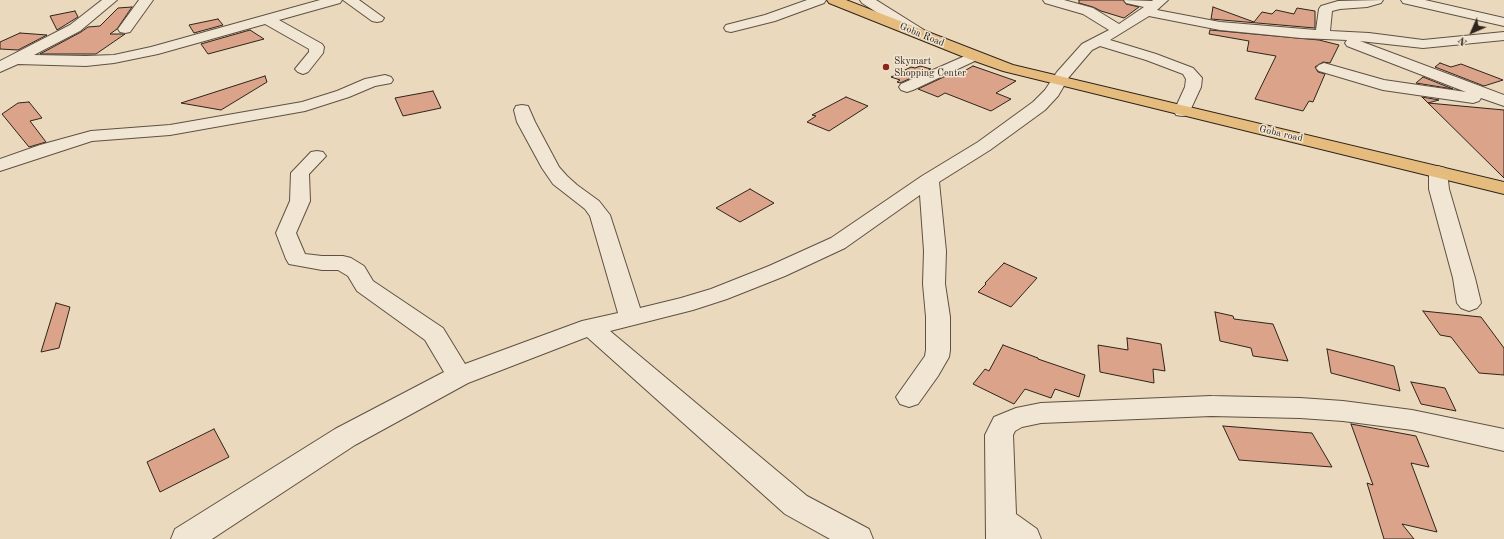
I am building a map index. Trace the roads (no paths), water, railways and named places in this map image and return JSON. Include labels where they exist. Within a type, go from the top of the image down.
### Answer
[{"type":"main road","name":"Goba Road","points":[[834,0],[974,56],[1008,68],[1058,81]]},
{"type":"main road","name":"Goba road","points":[[1058,81],[1504,188]]},
{"type":"street","points":[[0,67],[75,28],[110,0]]},
{"type":"street","points":[[125,28],[146,0]]},
{"type":"street","points":[[17,59],[86,61],[114,59],[153,51],[335,0]]},
{"type":"street","points":[[350,0],[377,18]]},
{"type":"street","points":[[732,28],[770,18],[819,0]]},
{"type":"street","points":[[867,0],[919,33]]},
{"type":"street","points":[[1050,0],[1088,11],[1119,30]]},
{"type":"street","points":[[1132,0],[1220,26],[1369,37],[1423,44],[1504,36]]},
{"type":"street","points":[[1327,35],[1326,10],[1338,5],[1369,3],[1376,0]]},
{"type":"street","points":[[1408,0],[1504,22]]},
{"type":"street","points":[[186,539],[345,437],[459,376],[590,327],[685,305],[719,294],[820,252],[842,240],[929,180],[984,146],[1039,106],[1052,93],[1058,81],[1087,47],[1119,30],[1154,6]]},
{"type":"street","points":[[268,19],[317,47],[316,53],[303,69]]},
{"type":"street","points":[[1327,35],[1504,102]]},
{"type":"street","points":[[1098,41],[1151,57],[1188,71],[1194,78],[1193,87],[1182,111]]},
{"type":"street","points":[[907,87],[974,56]]},
{"type":"street","points":[[1324,68],[1383,86],[1504,102]]},
{"type":"street","points":[[0,165],[46,149],[91,136],[170,130],[305,106],[343,94],[371,82],[385,80]]},
{"type":"street","points":[[522,110],[526,122],[551,168],[570,190],[592,205],[600,214],[631,318]]},
{"type":"street","points":[[317,156],[300,173],[300,200],[286,233],[297,260],[322,264],[343,263],[356,271],[365,286],[434,334],[459,376]]},
{"type":"street","points":[[1438,172],[1439,189],[1464,278],[1469,303]]},
{"type":"street","points":[[909,397],[929,370],[937,357],[938,350],[938,317],[934,284],[935,251],[929,180]]},
{"type":"street","points":[[590,327],[796,505],[858,539]]},
{"type":"street","points":[[1026,539],[1001,530],[999,435],[1004,424],[1016,418],[1041,413],[1211,406],[1314,409],[1343,411],[1412,420],[1504,440]]},
{"type":"place","name":"Skymart Shopping Center","points":[[886,67]]}]
